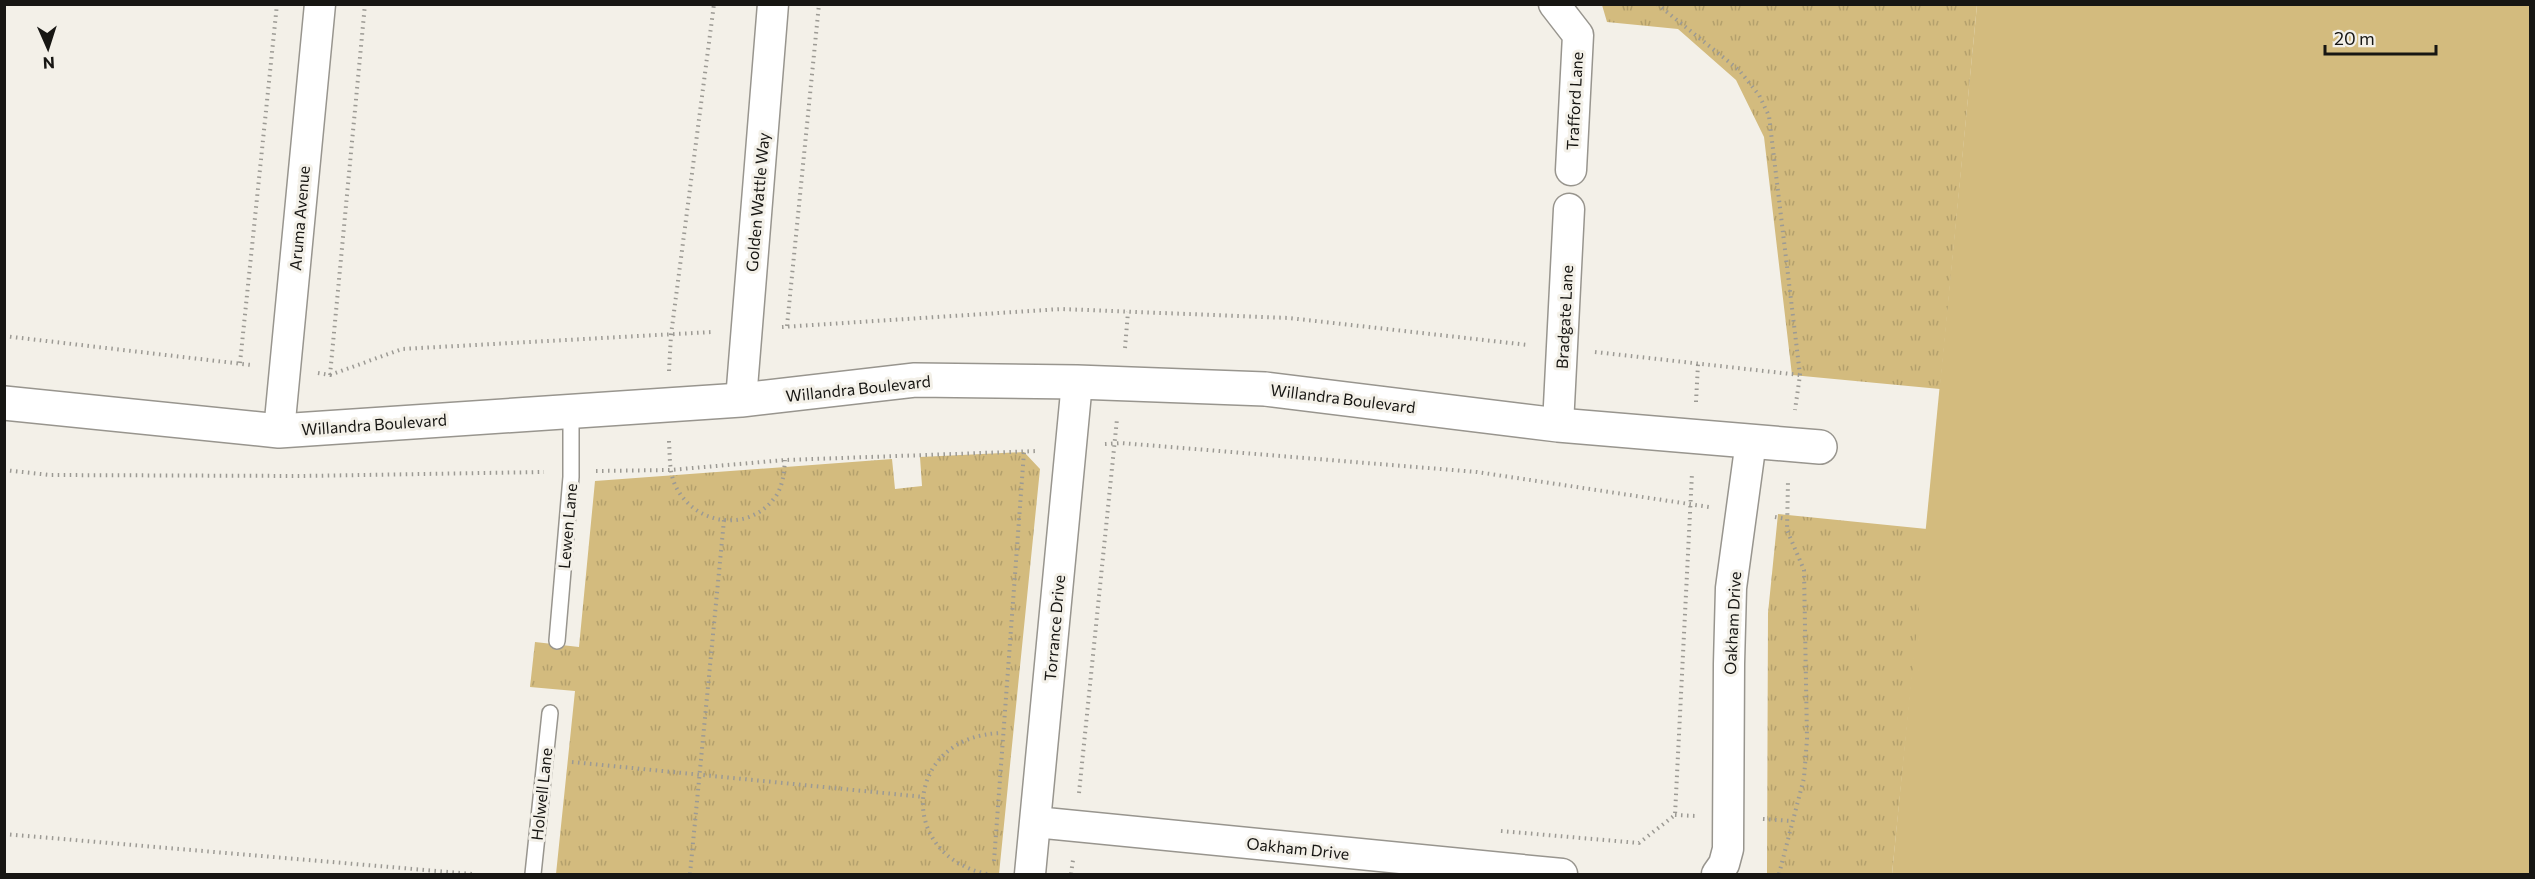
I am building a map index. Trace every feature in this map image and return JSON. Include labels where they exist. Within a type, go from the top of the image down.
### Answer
[{"type":"street","name":"Aruma Avenue","points":[[279,431],[320,4]]},
{"type":"street","name":"Golden Wattle Way","points":[[741,400],[773,4]]},
{"type":"street","name":"Trafford Lane","points":[[1554,4],[1578,35],[1571,170]]},
{"type":"street","name":"Bradgate Lane","points":[[1558,425],[1569,209]]},
{"type":"street","name":"Willandra Boulevard","points":[[4,403],[279,431],[741,400],[915,380],[1121,383],[1265,388],[1558,425],[1820,447]]},
{"type":"street","name":"Torrance Drive","points":[[1030,874],[1077,382]]},
{"type":"street","name":"Oakham Drive","points":[[1716,874],[1724,864],[1728,849],[1731,588],[1751,441]]},
{"type":"street","name":"Oakham Drive","points":[[1035,822],[1529,873],[1562,874]]},
{"type":"lane","name":"Lewen Lane","points":[[557,641],[571,471],[571,411]]},
{"type":"lane","name":"Holwell Lane","points":[[533,874],[550,713]]},
{"type":"path","points":[[240,363],[277,4]]},
{"type":"path","points":[[714,4],[671,335],[667,404],[670,470],[675,486],[685,501],[698,513],[714,520],[732,521],[750,517],[765,508],[777,495],[784,478],[785,460]]},
{"type":"path","points":[[787,326],[819,4]]},
{"type":"path","points":[[330,375],[402,349],[671,335],[1061,309],[1289,318],[1800,375]]},
{"type":"path","points":[[1071,874],[1128,312]]},
{"type":"path","points":[[4,336],[53,340]]},
{"type":"path","points":[[1496,830],[1639,843],[1675,815],[1698,364]]},
{"type":"path","points":[[4,470],[50,474],[279,476],[670,470],[785,460],[1024,452],[1115,444],[1477,472],[1786,519]]},
{"type":"path","points":[[994,863],[1024,452]]},
{"type":"path","points":[[690,874],[724,520]]},
{"type":"path","points":[[987,874],[967,869],[950,859],[936,844],[927,826],[923,807],[925,786],[933,768],[946,751],[962,740],[982,733],[1002,733]]},
{"type":"path","points":[[545,759],[924,796]]},
{"type":"path","points":[[999,786],[1079,793]]},
{"type":"path","points":[[4,834],[472,874]]},
{"type":"green space","points":[[1602,5],[1977,5],[1940,389],[1792,375],[1764,137],[1736,80],[1678,29],[1607,22]]},
{"type":"green space","points":[[1977,5],[2530,5],[2530,874],[1892,874]]},
{"type":"green space","points":[[1024,452],[1040,469],[999,874],[556,874],[575,691],[530,687],[535,642],[579,647],[595,481],[892,459],[895,489],[922,486],[920,457]]},
{"type":"green space","points":[[1778,514],[1927,529],[1892,874],[1767,874],[1768,613]]}]
